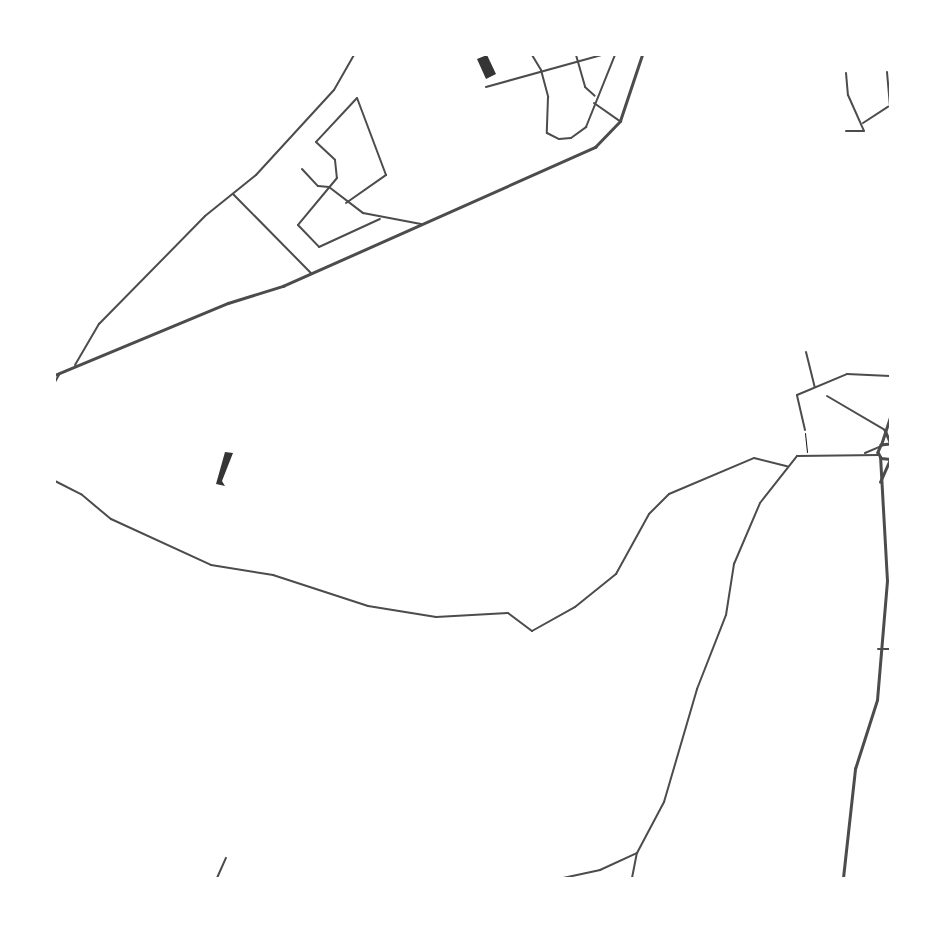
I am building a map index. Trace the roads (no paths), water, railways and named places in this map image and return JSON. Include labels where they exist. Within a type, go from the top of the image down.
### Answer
[{"type":"street","points":[[74,367],[99,324],[321,106],[354,55]]},
{"type":"street","points":[[532,55],[542,70],[548,97],[545,127],[552,137],[571,138],[586,127],[595,96],[615,55]]},
{"type":"street","points":[[576,55],[585,87],[595,96]]},
{"type":"street","points":[[486,87],[600,55]]},
{"type":"street","points":[[55,375],[312,274],[595,147],[620,121],[642,55]]},
{"type":"street","points":[[846,72],[848,95],[863,123],[864,131],[846,131]]},
{"type":"street","points":[[863,123],[890,107],[887,72]]},
{"type":"street","points":[[346,203],[386,175],[357,98],[316,142],[338,167],[337,178],[298,221],[319,247],[380,219]]},
{"type":"street","points":[[594,103],[620,121]]},
{"type":"street","points":[[302,168],[318,186],[329,188],[346,203],[380,219],[421,224]]},
{"type":"street","points":[[233,194],[312,274]]},
{"type":"street","points":[[806,352],[815,387]]},
{"type":"street","points":[[55,382],[60,373]]},
{"type":"street","points":[[805,430],[797,395],[847,374],[890,376]]},
{"type":"street","points":[[827,396],[885,430],[890,443],[863,453]]},
{"type":"street","points":[[843,878],[855,769],[876,700],[878,649],[888,562],[879,483],[879,456],[880,446],[890,417]]},
{"type":"street","points":[[632,878],[637,853],[664,802],[696,689],[726,615],[736,559],[760,503],[787,466],[798,456],[863,453],[879,456],[890,460],[879,483]]},
{"type":"street","points":[[55,481],[81,494],[111,519],[211,565],[272,575],[368,606],[436,617],[508,612],[532,631],[570,610],[616,574],[649,514],[669,494],[754,458],[787,466]]},
{"type":"street","points":[[878,649],[890,649]]},
{"type":"street","points":[[563,878],[600,870],[637,853]]},
{"type":"street","points":[[217,878],[226,858]]}]
